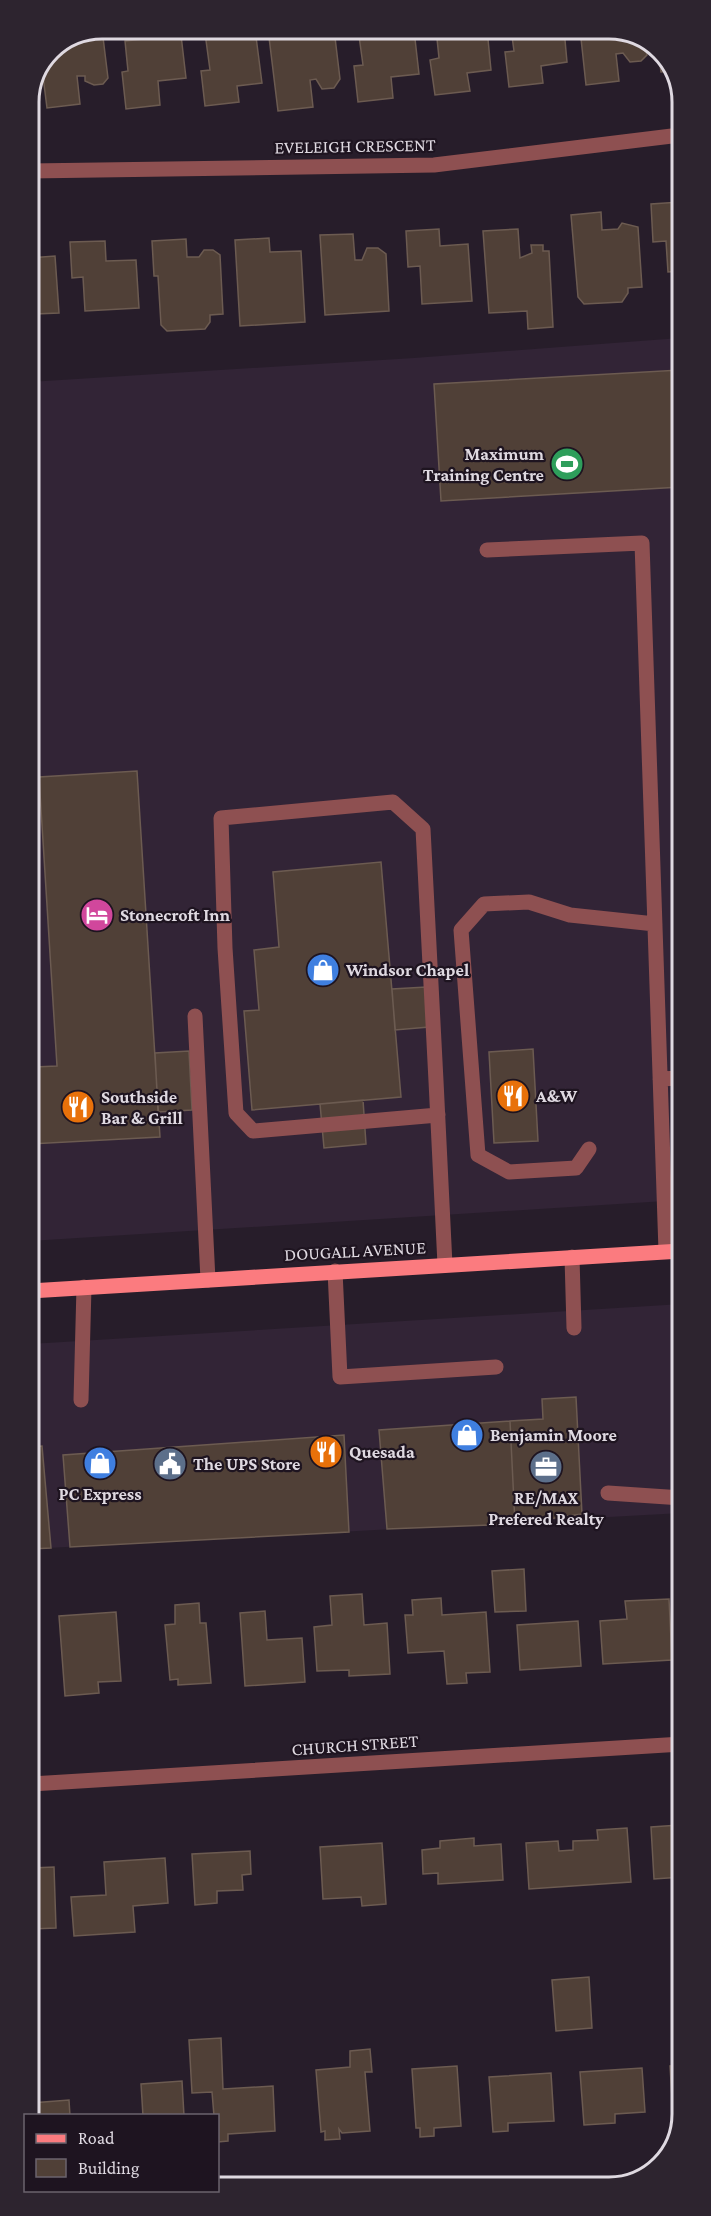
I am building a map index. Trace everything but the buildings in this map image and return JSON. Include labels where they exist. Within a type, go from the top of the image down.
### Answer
[{"type":"main road","name":"DOUGALL AVENUE","points":[[39,1290],[672,1251]]},
{"type":"street","name":"EVELEIGH CRESCENT","points":[[39,171],[434,165],[672,136]]},
{"type":"street","points":[[487,550],[642,543],[660,1079],[672,1226]]},
{"type":"street","points":[[438,1114],[253,1131],[236,1113],[225,948],[221,818],[393,802],[423,829],[438,1114],[445,1265]]},
{"type":"street","points":[[590,1149],[576,1168],[520,1172],[509,1172],[478,1155],[461,930],[484,904],[529,903],[570,915],[655,924]]},
{"type":"street","points":[[195,1016],[208,1280]]},
{"type":"street","points":[[660,1079],[672,1078]]},
{"type":"street","points":[[572,1257],[574,1328]]},
{"type":"street","points":[[335,1271],[340,1377],[496,1367]]},
{"type":"street","points":[[81,1400],[84,1287]]},
{"type":"street","points":[[608,1493],[672,1497]]},
{"type":"street","name":"CHURCH STREET","points":[[39,1784],[672,1745]]},
{"type":"shaded area","points":[[672,339],[672,1201],[39,1240],[39,381],[414,358]]},
{"type":"shaded area","points":[[672,1305],[672,1514],[39,1549],[39,1343]]},
{"type":"place","name":"Maximum Training Centre","points":[[567,464]]},
{"type":"place","name":"Stonecroft Inn","points":[[97,915]]},
{"type":"place","name":"Windsor Chapel","points":[[323,970]]},
{"type":"place","name":"A&W","points":[[513,1096]]},
{"type":"place","name":"Southside Bar & Grill","points":[[78,1107]]},
{"type":"place","name":"Benjamin Moore","points":[[467,1435]]},
{"type":"place","name":"Quesada","points":[[326,1452]]},
{"type":"place","name":"PC Express","points":[[100,1463]]},
{"type":"place","name":"The UPS Store","points":[[170,1464]]},
{"type":"place","name":"RE/MAX Prefered Realty","points":[[546,1467]]}]
